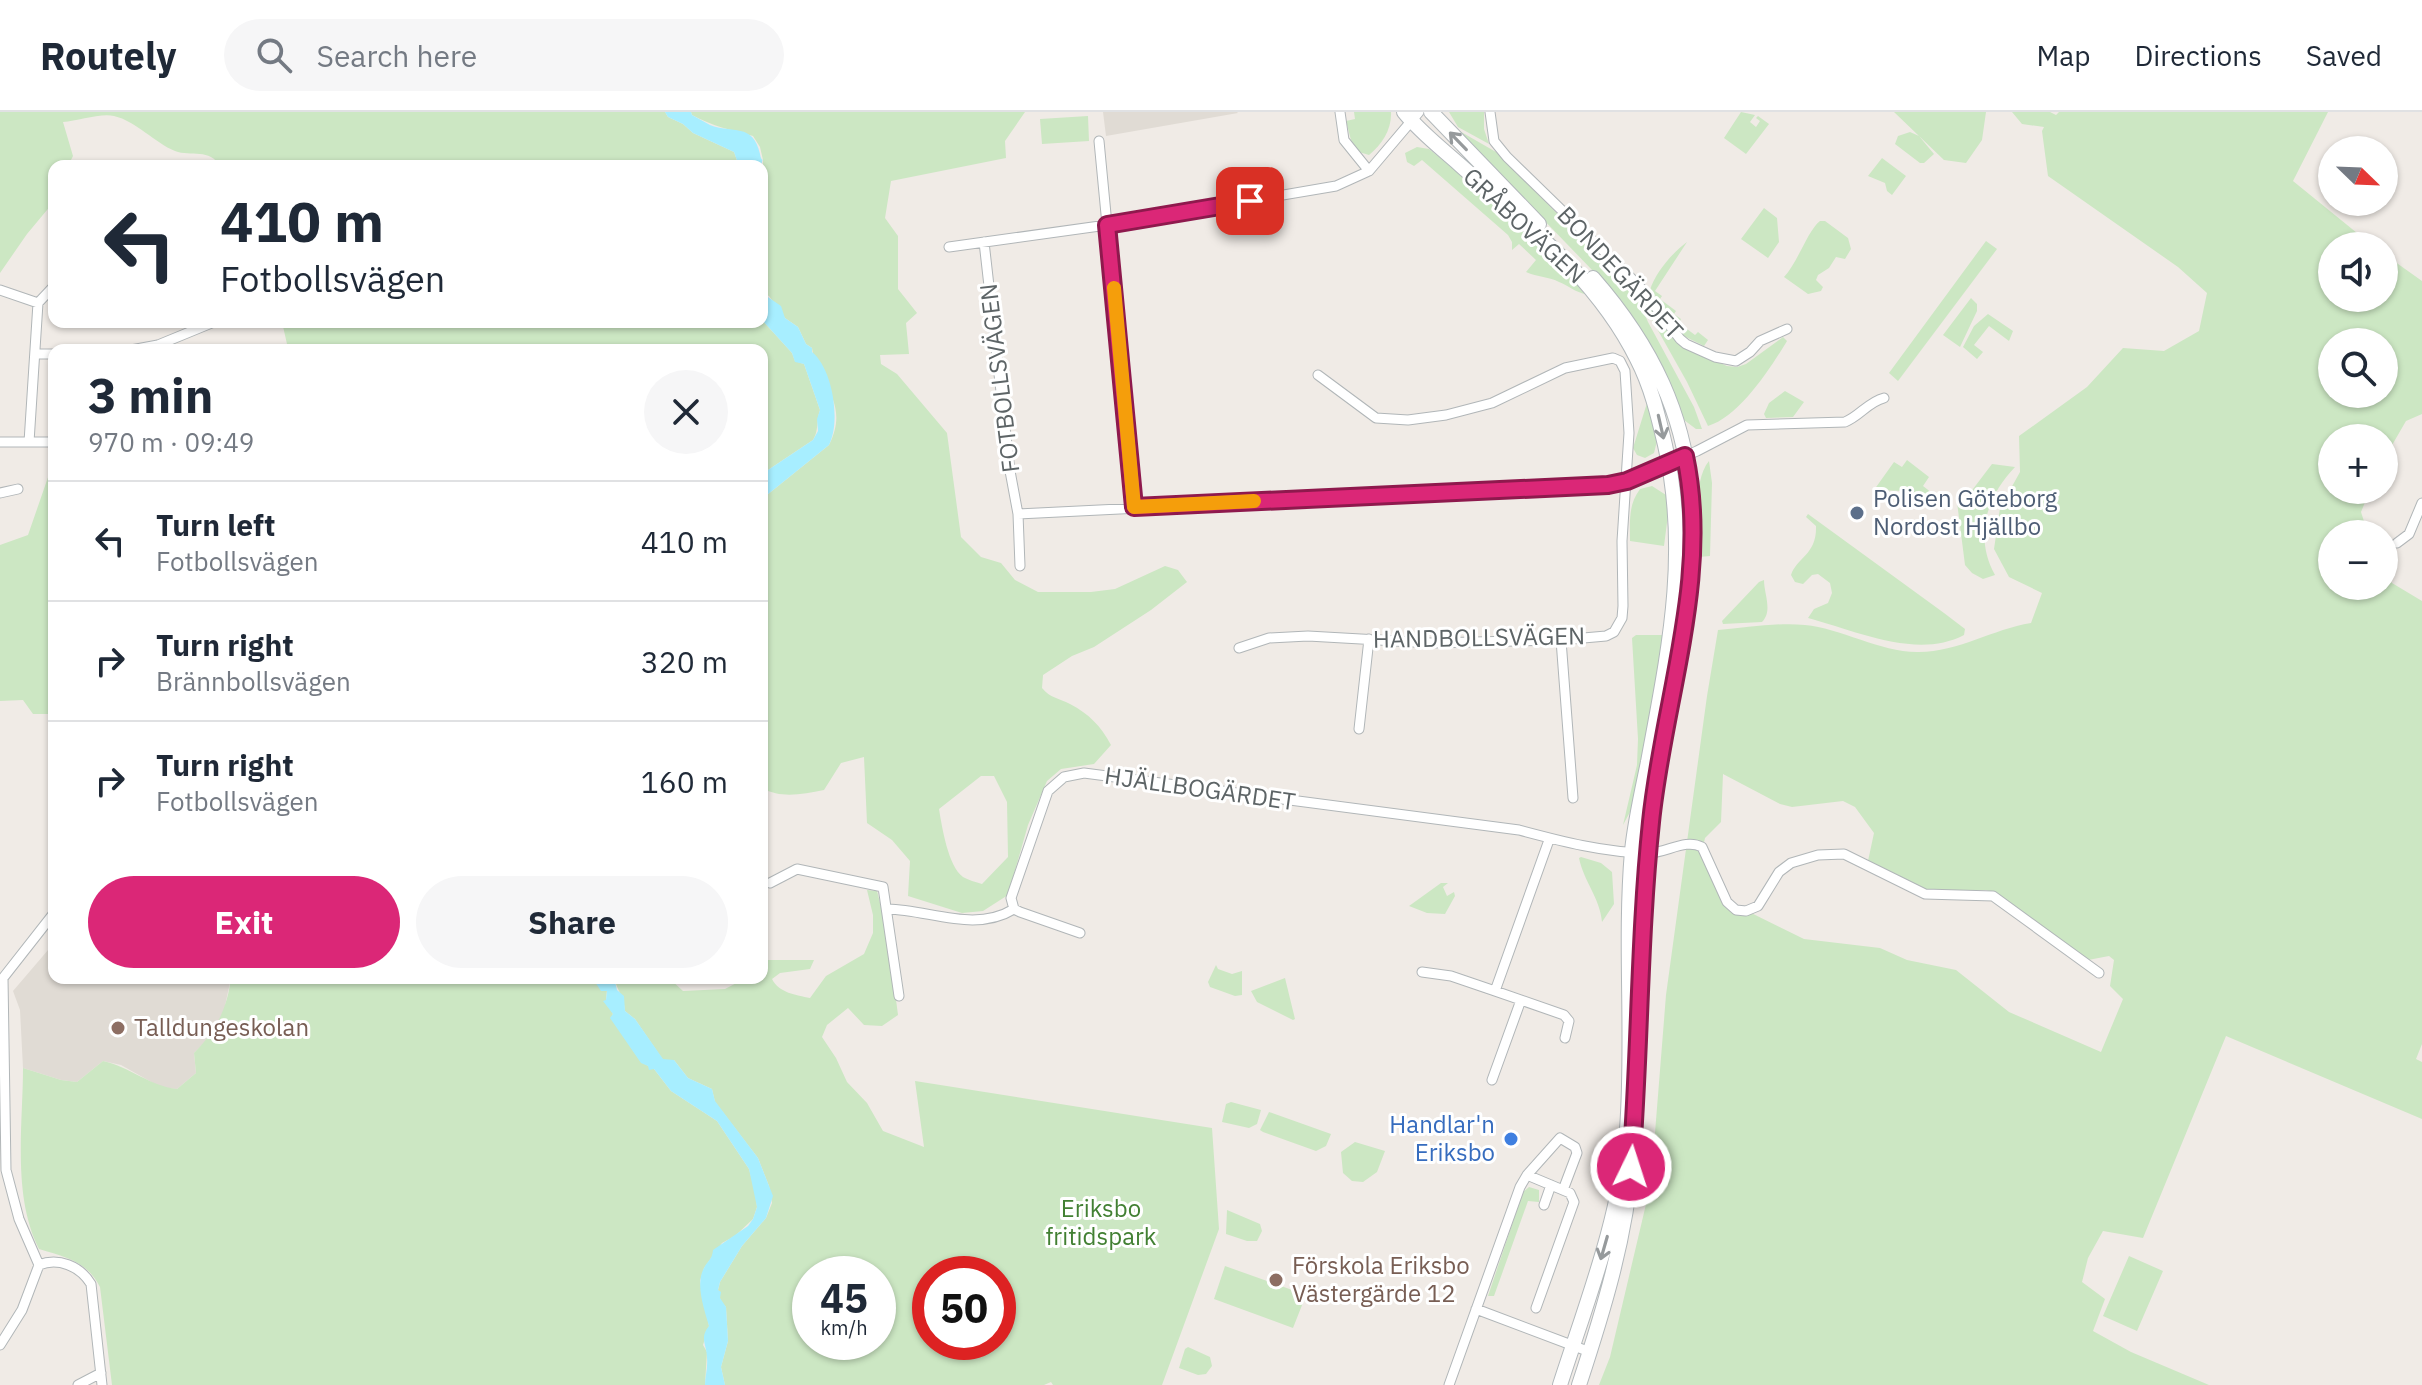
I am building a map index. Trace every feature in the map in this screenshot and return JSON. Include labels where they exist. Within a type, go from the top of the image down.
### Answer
[{"type":"main road","name":"GRÅBOVÄGEN","points":[[1431,112],[1608,295],[1637,337],[1677,419],[1692,494],[1692,571],[1661,750],[1648,853],[1629,1191],[1611,1280],[1579,1385]]},
{"type":"main road","name":"GRÅBOVÄGEN","points":[[1411,115],[1539,235],[1596,296],[1636,356],[1648,383],[1669,463],[1677,511],[1675,601],[1632,852],[1628,921],[1631,1056],[1627,1132],[1609,1230],[1560,1385]]},
{"type":"street","points":[[1340,112],[1344,140],[1369,171]]},
{"type":"street","name":"BONDEGÄRDET","points":[[1490,112],[1494,141],[1507,157],[1630,277],[1666,324],[1686,344],[1715,357],[1736,361],[1760,341],[1787,329]]},
{"type":"street","points":[[949,247],[1107,225],[1336,186],[1369,171],[1411,115]]},
{"type":"street","points":[[1099,141],[1134,507]]},
{"type":"street","name":"FOTBOLLSVÄGEN","points":[[984,242],[1010,471],[1018,514],[1020,566]]},
{"type":"street","points":[[0,290],[38,303]]},
{"type":"street","points":[[29,442],[38,303],[48,292]]},
{"type":"street","points":[[160,344],[199,328]]},
{"type":"street","points":[[36,354],[48,354]]},
{"type":"street","name":"HANDBOLLSVÄGEN","points":[[1239,648],[1269,638],[1308,636],[1431,643],[1561,640],[1606,636],[1619,626],[1623,606],[1622,541],[1629,412],[1625,371],[1620,361],[1613,358],[1565,368],[1492,403],[1446,415],[1408,420],[1376,418],[1318,375]]},
{"type":"street","points":[[1018,514],[1608,485],[1627,481],[1669,463],[1747,425],[1845,422],[1872,401],[1884,398]]},
{"type":"street","points":[[0,442],[48,442]]},
{"type":"street","points":[[0,493],[18,489]]},
{"type":"street","points":[[2398,542],[2409,534],[2422,503]]},
{"type":"street","points":[[1359,729],[1369,639]]},
{"type":"street","points":[[1561,640],[1573,798]]},
{"type":"street","name":"HJÄLLBOGÄRDET","points":[[1014,909],[1011,898],[1043,801],[1056,783],[1074,773],[1519,830],[1549,840],[1632,852],[1664,852],[1690,843],[1702,847],[1727,902],[1736,910],[1746,911],[1758,906],[1779,872],[1791,863],[1818,855],[1844,854],[1925,894],[1993,896],[2099,973]]},
{"type":"street","points":[[1495,991],[1549,840]]},
{"type":"street","points":[[770,883],[797,869],[883,887],[899,996]]},
{"type":"street","points":[[888,909],[967,920],[996,918],[1014,909],[1080,933]]},
{"type":"street","points":[[0,1345],[22,1310],[39,1265],[19,1219],[6,1170],[1,978],[48,920]]},
{"type":"street","points":[[1422,972],[1451,976],[1564,1015],[1569,1021],[1565,1038]]},
{"type":"street","points":[[1492,1080],[1521,1000]]},
{"type":"street","points":[[1449,1385],[1527,1175],[1560,1138],[1575,1147],[1577,1153],[1563,1190]]},
{"type":"street","points":[[1527,1175],[1570,1193],[1574,1202],[1536,1308]]},
{"type":"street","points":[[1544,1205],[1551,1185]]},
{"type":"street","points":[[39,1265],[52,1261],[71,1266],[91,1284],[102,1385]]},
{"type":"street","points":[[1476,1309],[1590,1352]]},
{"type":"street","points":[[78,1385],[101,1373]]},
{"type":"shaded area","points":[[1103,112],[1237,112],[1238,113],[1106,136]]},
{"type":"shaded area","name":"Talldungeskolan","points":[[48,950],[48,984],[230,984],[223,1015],[207,1040],[194,1053],[196,1073],[177,1089],[162,1088],[121,1065],[103,1061],[77,1082],[23,1068],[20,1010],[13,991]]},
{"type":"green space","points":[[0,112],[665,112],[693,133],[734,152],[737,160],[216,160],[206,155],[175,151],[138,127],[114,116],[96,116],[63,122],[73,156],[71,160],[48,160],[48,209],[0,273]]},
{"type":"green space","points":[[691,112],[1025,112],[1005,141],[1006,158],[891,181],[885,218],[898,236],[898,289],[917,313],[906,323],[909,354],[880,355],[881,364],[897,374],[947,433],[961,537],[981,557],[1001,563],[1015,580],[1038,592],[1115,589],[1165,566],[1178,570],[1187,582],[1094,647],[1072,656],[1043,675],[1042,688],[1089,716],[1111,745],[1094,764],[1061,769],[1047,781],[1028,825],[1008,895],[983,911],[962,913],[908,896],[910,861],[892,840],[867,823],[864,757],[841,763],[824,790],[785,795],[768,790],[768,494],[829,445],[836,416],[835,405],[812,348],[806,344],[798,327],[785,318],[768,296],[768,160],[763,160],[753,136],[714,125]],"holes":[[[981,776],[994,776],[1007,802],[1008,857],[982,884],[963,877],[953,864],[946,846],[939,809]]]},
{"type":"green space","points":[[1354,112],[1391,112],[1385,136],[1369,155],[1359,152],[1351,140],[1346,121],[1355,119]]},
{"type":"green space","points":[[1449,112],[1484,112],[1484,129],[1489,144],[1458,127]]},
{"type":"green space","points":[[1741,112],[1755,115],[1750,122],[1756,127],[1760,121],[1756,118],[1758,116],[1769,124],[1746,154],[1724,138]]},
{"type":"green space","points":[[1894,112],[1986,112],[1982,140],[1966,163],[1944,160]]},
{"type":"green space","points":[[2012,112],[2050,112],[2056,115],[2059,112],[2328,112],[2293,181],[2318,201],[2318,216],[2336,216],[2356,232],[2318,232],[2318,312],[2398,312],[2398,264],[2422,281],[2422,414],[2406,421],[2398,435],[2398,424],[2318,424],[2318,504],[2364,504],[2361,512],[2364,520],[2318,520],[2318,600],[2398,600],[2398,587],[2422,601],[2422,1044],[2416,1059],[2422,1062],[2422,1119],[2226,1036],[2143,1238],[2103,1231],[2088,1258],[2082,1282],[2105,1299],[2093,1331],[2131,1352],[2209,1385],[1599,1385],[1610,1357],[1651,1183],[1666,995],[1718,630],[1805,625],[1890,649],[1919,652],[1948,648],[2031,623],[2042,593],[2009,577],[1994,549],[2000,508],[2020,472],[2019,436],[2087,387],[2123,348],[2164,351],[2199,331],[2207,293],[2178,267],[2048,176],[2044,127],[2022,124]],"holes":[[[1723,774],[1780,804],[1792,807],[1843,801],[1855,807],[1874,833],[1868,861],[1929,892],[1986,890],[1998,894],[2088,960],[2109,956],[2114,960],[2110,986],[2123,999],[2101,1052],[2009,1012],[1956,970],[1907,960],[1880,948],[1804,939],[1735,905],[1701,856],[1705,838],[1721,822]]]},
{"type":"green space","points":[[1088,116],[1089,141],[1042,144],[1040,119]]},
{"type":"green space","points":[[1456,129],[1496,152],[1635,292],[1694,407],[1702,429],[1696,429],[1684,420],[1646,338],[1621,300]]},
{"type":"green space","points":[[1910,132],[1919,136],[1934,154],[1924,163],[1895,144],[1898,136]]},
{"type":"green space","points":[[1417,147],[1429,149],[1458,172],[1548,253],[1585,294],[1555,280],[1526,272],[1536,260],[1519,244],[1512,250],[1508,235],[1422,160],[1414,166],[1407,162],[1405,153]]},
{"type":"green space","points":[[1882,158],[1906,176],[1892,195],[1885,183],[1868,176]]},
{"type":"green space","points":[[1764,208],[1777,218],[1779,242],[1768,258],[1741,239]]},
{"type":"green space","points":[[1820,221],[1825,221],[1848,238],[1851,249],[1845,259],[1836,257],[1829,268],[1818,275],[1816,280],[1823,287],[1821,291],[1808,294],[1784,277]]},
{"type":"green space","points":[[1986,241],[1997,249],[1898,381],[1889,373]]},
{"type":"green space","points":[[1687,242],[1655,291],[1676,311],[1674,314],[1681,319],[1679,323],[1708,340],[1704,346],[1684,336],[1650,290],[1665,263]]},
{"type":"green space","points":[[1971,298],[1977,304],[1977,311],[1960,347],[1943,335]]},
{"type":"green space","points":[[1644,300],[1681,346],[1727,366],[1746,364],[1783,337],[1787,341],[1742,403],[1720,421],[1708,426],[1642,302]]},
{"type":"green space","points":[[1988,314],[2013,331],[2009,341],[1989,326],[1974,345],[1983,352],[1977,359],[1963,347],[1974,326]]},
{"type":"green space","points":[[768,327],[792,353],[795,361],[804,364],[820,410],[813,440],[768,470],[768,344],[287,344],[283,328]]},
{"type":"green space","points":[[1785,391],[1804,402],[1793,417],[1766,418],[1764,414],[1769,403]]},
{"type":"green space","points":[[1647,403],[1657,441],[1654,453],[1645,458],[1637,455],[1633,448]]},
{"type":"green space","points":[[1907,460],[1929,477],[1923,486],[1932,493],[1923,505],[1904,491],[1874,490],[1894,462],[1902,467]]},
{"type":"green space","points":[[1709,461],[1712,483],[1710,556],[1699,557],[1698,493]]},
{"type":"green space","points":[[1992,464],[2015,467],[1997,491],[1986,518],[1985,546],[1995,575],[1983,579],[1965,565],[1957,502],[1966,503]]},
{"type":"green space","points":[[48,477],[48,714],[33,714],[23,700],[0,701],[0,545],[28,535]]},
{"type":"green space","points":[[1652,486],[1666,495],[1669,507],[1664,546],[1630,541],[1633,501],[1640,489]]},
{"type":"green space","points":[[1808,514],[1965,629],[1964,635],[1946,642],[1906,644],[1808,618],[1814,609],[1828,603],[1832,593],[1830,583],[1818,574],[1812,575],[1803,584],[1795,582],[1791,575],[1810,550],[1815,536],[1816,526],[1806,517]]},
{"type":"green space","points":[[1764,580],[1767,613],[1762,622],[1723,624],[1722,621]]},
{"type":"green space","points":[[1636,635],[1664,635],[1633,813],[1630,812],[1623,825],[1637,765],[1632,638]]},
{"type":"green space","points":[[1581,857],[1601,863],[1612,872],[1614,904],[1602,922],[1581,867]]},
{"type":"green space","points":[[1441,883],[1448,883],[1443,887],[1447,896],[1454,892],[1455,896],[1445,914],[1427,913],[1409,906]]},
{"type":"green space","name":"Eriksbo fritidspark","points":[[867,890],[877,891],[887,930],[898,1015],[882,1026],[864,1025],[848,1008],[827,1025],[822,1037],[847,1082],[867,1103],[883,1131],[924,1147],[915,1081],[1212,1128],[1219,1229],[1162,1385],[1053,1385],[1051,1382],[1044,1385],[725,1385],[721,1367],[728,1341],[726,1307],[718,1290],[742,1246],[766,1218],[772,1203],[769,1186],[758,1158],[715,1102],[712,1089],[688,1078],[674,1060],[663,1060],[635,1019],[625,1011],[616,984],[675,984],[683,991],[725,989],[735,984],[768,984],[768,960],[814,960],[810,969],[780,973],[772,979],[783,990],[810,998],[826,976],[864,954],[873,933],[873,915]]},
{"type":"green space","points":[[1216,965],[1218,969],[1232,974],[1242,971],[1242,995],[1235,996],[1210,987],[1208,982]]},
{"type":"green space","points":[[1285,978],[1293,1020],[1257,1002],[1251,991]]},
{"type":"green space","points":[[230,984],[598,984],[607,990],[606,1000],[613,1014],[611,1018],[641,1062],[654,1069],[671,1091],[717,1121],[749,1169],[755,1191],[757,1207],[753,1219],[735,1236],[722,1243],[704,1268],[700,1281],[709,1326],[703,1345],[707,1352],[705,1385],[112,1385],[100,1287],[82,1266],[39,1249],[31,1228],[22,1183],[23,1068],[77,1082],[103,1061],[177,1089],[196,1073],[194,1053],[219,1019]]},
{"type":"green space","points":[[1231,1102],[1261,1110],[1257,1124],[1249,1128],[1222,1122],[1226,1104]]},
{"type":"green space","points":[[1269,1112],[1331,1134],[1326,1146],[1316,1151],[1263,1132],[1260,1130]]},
{"type":"green space","points":[[1355,1142],[1385,1151],[1377,1172],[1363,1182],[1352,1181],[1343,1173],[1341,1152]]},
{"type":"green space","points":[[1529,1187],[1539,1190],[1539,1202],[1528,1201],[1494,1296],[1488,1296],[1523,1192]]},
{"type":"green space","points":[[1227,1210],[1260,1224],[1262,1231],[1257,1241],[1226,1234]]},
{"type":"green space","points":[[2129,1256],[2163,1271],[2137,1331],[2103,1316]]},
{"type":"green space","points":[[1225,1266],[1306,1295],[1293,1328],[1214,1299]]},
{"type":"green space","points":[[1188,1347],[1210,1357],[1212,1366],[1206,1374],[1198,1375],[1179,1368]]},
{"type":"water","points":[[665,112],[691,112],[718,128],[747,133],[757,144],[763,160],[737,160],[734,152],[693,133]]},
{"type":"water","points":[[768,297],[781,306],[785,318],[798,327],[825,370],[833,396],[834,423],[829,445],[768,494],[768,470],[813,440],[818,431],[820,410],[804,364],[795,362],[792,353],[768,327]]},
{"type":"water","points":[[596,984],[616,984],[624,996],[625,1011],[635,1019],[663,1059],[674,1060],[688,1078],[712,1089],[715,1101],[758,1158],[773,1196],[766,1218],[742,1246],[720,1282],[718,1290],[726,1307],[728,1341],[721,1367],[725,1385],[705,1385],[707,1362],[704,1338],[709,1326],[700,1281],[713,1250],[748,1226],[753,1219],[757,1207],[749,1169],[717,1121],[671,1091],[654,1069],[649,1070],[641,1063],[610,1018],[613,1014],[603,1001],[606,1000],[607,991],[601,991]]},
{"type":"slow traffic","points":[[1114,288],[1134,507],[1254,501]]},
{"type":"place","name":"Polisen Göteborg Nordost Hjällbo","points":[[1857,513]]},
{"type":"place","name":"Talldungeskolan","points":[[118,1028]]},
{"type":"place","name":"Handlar'n Eriksbo","points":[[1511,1139]]},
{"type":"place","name":"Förskola Eriksbo Västergärde 12","points":[[1276,1280]]},
{"type":"route","points":[[1250,201],[1107,225],[1134,507],[1608,485],[1627,481],[1685,456],[1692,494],[1692,571],[1651,820],[1631,1167]]}]
